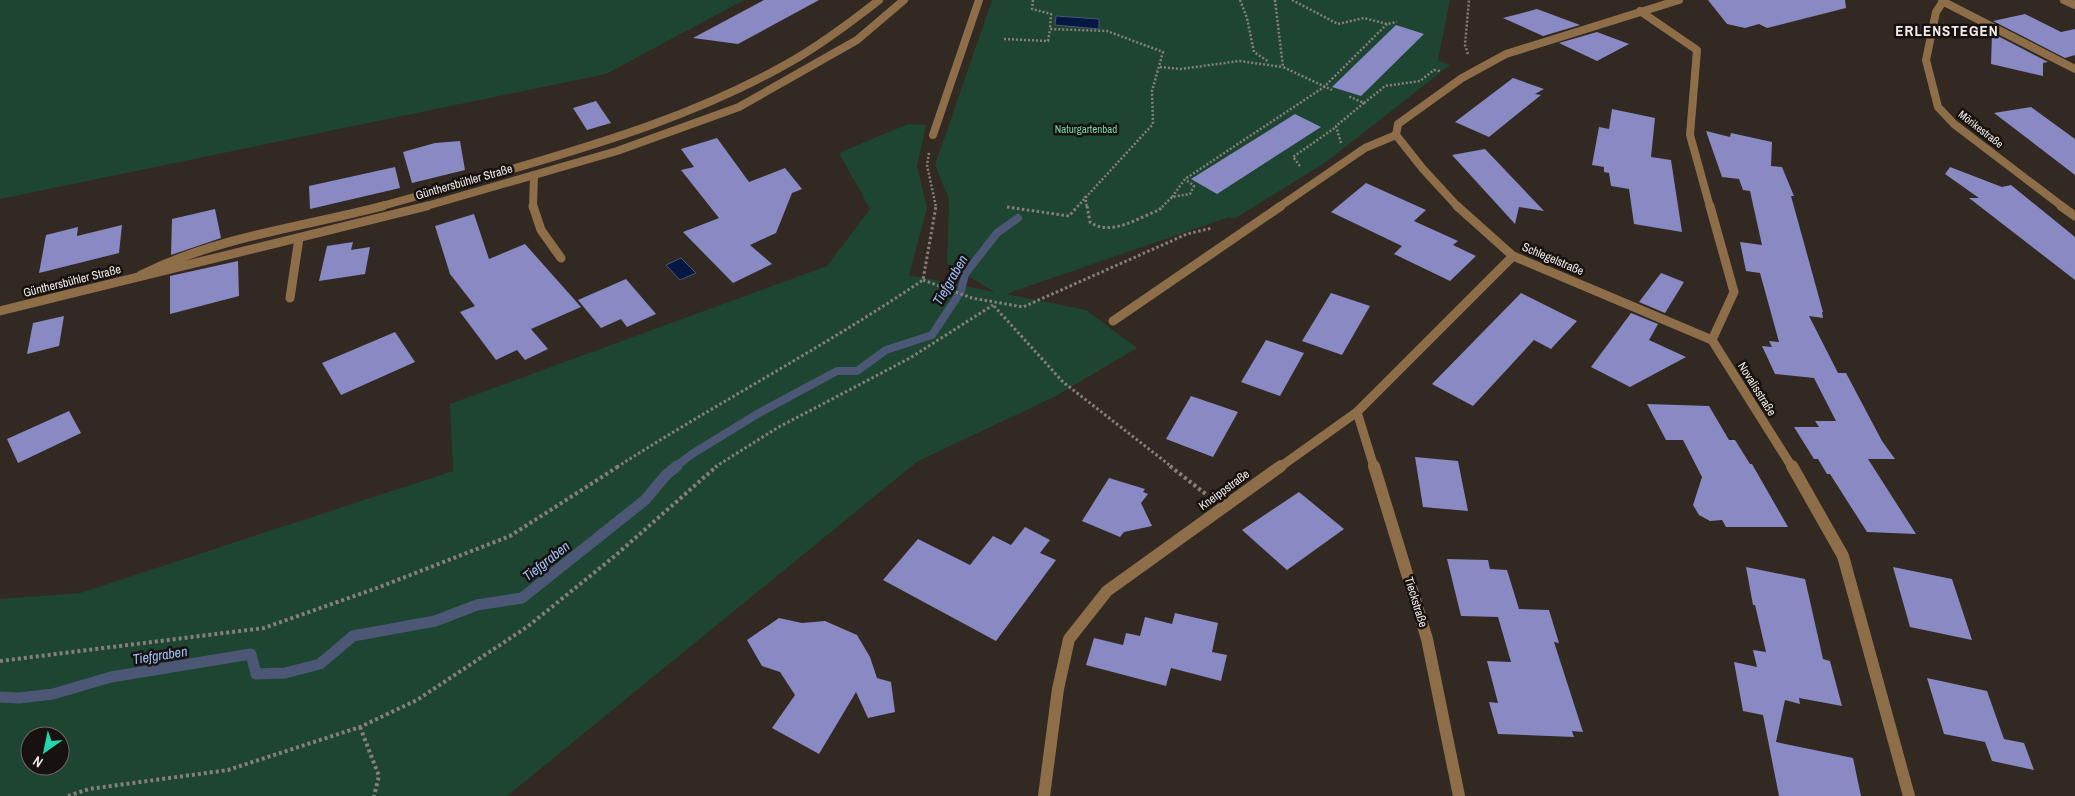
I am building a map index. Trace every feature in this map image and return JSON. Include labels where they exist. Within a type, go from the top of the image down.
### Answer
[{"type":"street","points":[[138,277],[165,261],[223,244],[343,216],[512,169],[588,147],[677,116],[788,64],[846,28],[879,0]]},
{"type":"street","name":"Günthersbühler Straße","points":[[0,312],[412,210],[617,151],[738,107],[857,40],[904,0]]},
{"type":"street","points":[[933,135],[980,0]]},
{"type":"street","points":[[1113,321],[1365,148],[1396,135],[1398,124],[1478,68],[1506,54],[1679,0]]},
{"type":"street","points":[[2064,0],[2075,6]]},
{"type":"street","name":"Mörikestraße","points":[[2075,69],[1943,1],[1936,12],[1926,60],[1938,108],[1954,124],[2075,216]]},
{"type":"street","points":[[1640,11],[1696,50],[1690,135],[1734,292],[1712,340]]},
{"type":"street","name":"Schlegelstraße","points":[[1396,135],[1423,169],[1465,214],[1513,256],[1712,340]]},
{"type":"street","points":[[534,175],[532,191],[537,224],[540,232],[561,258]]},
{"type":"street","points":[[290,298],[299,238]]},
{"type":"street","name":"Kneippstraße","points":[[1044,796],[1058,689],[1069,639],[1107,591],[1357,412],[1513,256]]},
{"type":"street","name":"Novalisstraße","points":[[1712,340],[1796,473],[1843,556],[1909,796]]},
{"type":"street","name":"Tieckstraße","points":[[1357,412],[1427,640],[1459,796]]},
{"type":"path","points":[[1004,39],[1048,40],[1051,14],[1032,9],[1033,0]]},
{"type":"path","points":[[1240,0],[1248,18],[1254,52],[1271,63],[1332,90]]},
{"type":"path","points":[[1275,0],[1282,67]]},
{"type":"path","points":[[1292,0],[1338,24],[1364,18],[1387,24],[1397,22]]},
{"type":"path","points":[[1469,0],[1465,45],[1470,58],[1478,68]]},
{"type":"path","points":[[1086,196],[1090,222],[1098,228],[1110,229],[1160,210],[1185,179],[1324,87],[1387,24]]},
{"type":"path","points":[[1007,207],[1069,216],[1153,124],[1152,91],[1163,52],[1107,31],[1050,29]]},
{"type":"path","points":[[1160,67],[1176,71],[1214,63],[1271,63]]},
{"type":"path","points":[[1300,166],[1293,157],[1336,126],[1385,86],[1420,81],[1434,70]]},
{"type":"path","points":[[1348,96],[1364,103]]},
{"type":"path","points":[[1336,126],[1342,144]]},
{"type":"path","points":[[0,662],[264,628],[377,588],[510,536],[667,435],[870,316],[923,280],[936,207],[927,165],[933,135]]},
{"type":"path","points":[[1172,197],[1190,194],[1194,186],[1185,179]]},
{"type":"path","points":[[923,280],[944,290],[965,295],[993,306],[1023,307],[1187,234],[1220,226],[1245,230]]},
{"type":"path","points":[[993,306],[1063,382],[1223,507]]},
{"type":"path","points":[[68,796],[89,788],[228,770],[360,727],[418,700],[527,627],[616,555],[711,470],[777,428],[910,358],[993,306]]},
{"type":"path","points":[[360,727],[379,776],[374,796]]},
{"type":"green space","points":[[0,0],[744,0],[606,74],[0,199]]},
{"type":"green space","name":"Naturgartenbad","points":[[992,0],[1450,0],[1438,60],[1450,65],[1326,162],[1234,219],[1229,217],[1006,294],[1086,310],[1137,348],[1054,397],[918,461],[507,796],[0,796],[0,599],[80,593],[453,471],[450,404],[827,266],[870,209],[839,153],[908,124],[926,125],[917,166],[927,208],[909,275],[995,292],[947,264],[949,199],[935,165]]},
{"type":"water","points":[[1056,16],[1099,19],[1099,29],[1055,25]]},
{"type":"water","points":[[681,258],[696,273],[680,280],[666,265]]},
{"type":"building","points":[[764,0],[819,0],[738,44],[693,38]]},
{"type":"building","points":[[1708,0],[1845,0],[1846,8],[1767,28],[1759,24],[1745,28],[1727,24]]},
{"type":"building","points":[[1537,9],[1580,25],[1543,36],[1503,18]]},
{"type":"building","points":[[2025,14],[2061,32],[2075,29],[2075,55],[2065,58],[1993,21]]},
{"type":"building","points":[[1396,25],[1424,34],[1361,96],[1332,87]]},
{"type":"building","points":[[1597,32],[1629,44],[1597,61],[1559,43]]},
{"type":"building","points":[[1992,33],[2048,62],[2043,63],[2043,76],[1991,64]]},
{"type":"building","points":[[1513,78],[1544,89],[1535,94],[1541,95],[1489,137],[1455,122]]},
{"type":"building","points":[[596,101],[611,123],[587,130],[573,108]]},
{"type":"building","points":[[2031,107],[2075,139],[2075,175],[1994,113]]},
{"type":"building","points":[[1612,109],[1655,118],[1651,157],[1671,160],[1682,232],[1634,224],[1629,189],[1611,186],[1609,173],[1604,172],[1604,167],[1592,165],[1599,127],[1609,129]]},
{"type":"building","points":[[1295,114],[1321,127],[1217,194],[1191,179]]},
{"type":"building","points":[[1706,131],[1730,137],[1731,133],[1772,142],[1771,166],[1782,167],[1794,196],[1791,196],[1823,312],[1823,318],[1809,316],[1838,373],[1846,373],[1882,441],[1895,459],[1868,459],[1916,534],[1867,532],[1830,474],[1827,474],[1818,459],[1814,459],[1794,427],[1819,427],[1815,421],[1836,421],[1814,378],[1775,374],[1762,346],[1772,347],[1769,341],[1779,342],[1760,273],[1746,271],[1740,242],[1762,245],[1750,191],[1743,190],[1739,179],[1722,177]]},
{"type":"building","points":[[717,138],[749,182],[785,168],[802,189],[792,193],[776,233],[750,245],[772,264],[733,283],[683,232],[719,218],[681,170],[694,167],[681,149]]},
{"type":"building","points":[[460,141],[465,170],[412,183],[403,152],[435,143]]},
{"type":"building","points":[[1485,149],[1544,211],[1519,207],[1515,224],[1452,155]]},
{"type":"building","points":[[395,167],[400,188],[310,209],[309,186]]},
{"type":"building","points":[[1950,167],[2002,187],[2011,185],[2075,237],[2075,280],[1969,198],[1979,198],[1945,174]]},
{"type":"building","points":[[1366,183],[1426,210],[1414,221],[1458,241],[1453,245],[1476,256],[1450,281],[1394,254],[1402,246],[1331,212]]},
{"type":"building","points":[[215,209],[221,238],[171,255],[172,219]]},
{"type":"building","points":[[474,214],[489,259],[525,244],[581,307],[531,329],[548,349],[525,360],[517,350],[496,360],[460,312],[475,306],[450,274],[435,226]]},
{"type":"building","points":[[122,225],[119,253],[39,273],[46,235],[78,227],[77,236]]},
{"type":"building","points":[[353,242],[351,250],[370,247],[365,274],[319,281],[327,246]]},
{"type":"building","points":[[238,261],[239,296],[170,314],[170,276]]},
{"type":"building","points":[[1661,273],[1684,282],[1665,313],[1639,302]]},
{"type":"building","points":[[626,279],[656,314],[627,327],[621,319],[601,328],[578,300]]},
{"type":"building","points":[[1331,293],[1370,306],[1342,355],[1302,341]]},
{"type":"building","points":[[1521,293],[1577,321],[1551,349],[1534,340],[1473,406],[1432,384]]},
{"type":"building","points":[[1631,313],[1658,324],[1649,340],[1686,357],[1630,387],[1591,367]]},
{"type":"building","points":[[64,316],[59,346],[27,354],[33,323]]},
{"type":"building","points":[[395,332],[415,362],[341,395],[322,363]]},
{"type":"building","points":[[1266,340],[1304,353],[1280,396],[1241,382]]},
{"type":"building","points":[[1191,396],[1238,412],[1213,457],[1166,439]]},
{"type":"building","points":[[1647,404],[1709,406],[1729,440],[1735,440],[1750,464],[1752,464],[1788,527],[1726,527],[1722,520],[1710,521],[1699,515],[1693,505],[1702,477],[1683,440],[1666,440]]},
{"type":"building","points":[[69,411],[81,433],[18,463],[7,439]]},
{"type":"building","points":[[1415,457],[1458,461],[1468,511],[1423,507]]},
{"type":"building","points":[[1109,478],[1145,489],[1143,492],[1148,494],[1141,503],[1152,526],[1124,532],[1120,537],[1082,521]]},
{"type":"building","points":[[1299,492],[1344,529],[1287,570],[1242,530]]},
{"type":"building","points":[[1025,527],[1050,540],[1040,553],[1056,560],[996,641],[883,580],[918,539],[970,565],[993,536],[1011,545]]},
{"type":"building","points":[[1447,559],[1488,560],[1490,569],[1507,570],[1519,609],[1549,610],[1559,643],[1554,642],[1583,732],[1572,731],[1574,737],[1498,734],[1489,702],[1498,703],[1487,661],[1511,662],[1498,617],[1461,616]]},
{"type":"building","points":[[1746,567],[1805,579],[1823,659],[1830,661],[1842,706],[1799,698],[1800,704],[1785,700],[1776,742],[1853,758],[1861,796],[1779,796],[1763,715],[1743,711],[1734,662],[1757,667],[1753,650],[1766,652],[1755,605],[1753,605]]},
{"type":"building","points":[[1893,567],[1952,579],[1972,640],[1910,627]]},
{"type":"building","points":[[1175,613],[1218,623],[1212,652],[1227,655],[1221,681],[1171,668],[1166,686],[1086,665],[1094,638],[1123,645],[1126,633],[1140,636],[1145,617],[1172,624]]},
{"type":"building","points":[[779,618],[802,623],[825,621],[857,635],[870,657],[877,678],[891,682],[895,712],[868,718],[856,692],[819,754],[772,728],[795,695],[780,672],[762,666],[747,640]]},
{"type":"building","points":[[1927,678],[1987,691],[2004,739],[2024,743],[2034,770],[1992,761],[1985,742],[1944,734]]},
{"type":"waterway","name":"Tiefgraben","points":[[675,467],[692,454],[759,413],[837,371],[857,371],[886,350],[932,335],[961,291],[965,274],[997,233],[1018,218]]},
{"type":"waterway","name":"Tiefgraben","points":[[0,697],[19,698],[53,694],[111,677],[251,654],[256,674],[285,673],[320,664],[353,636],[435,621],[477,605],[522,598],[645,500],[666,475],[677,466]]},
{"type":"district","name":"ERLENSTEGEN","points":[[1947,30]]}]
